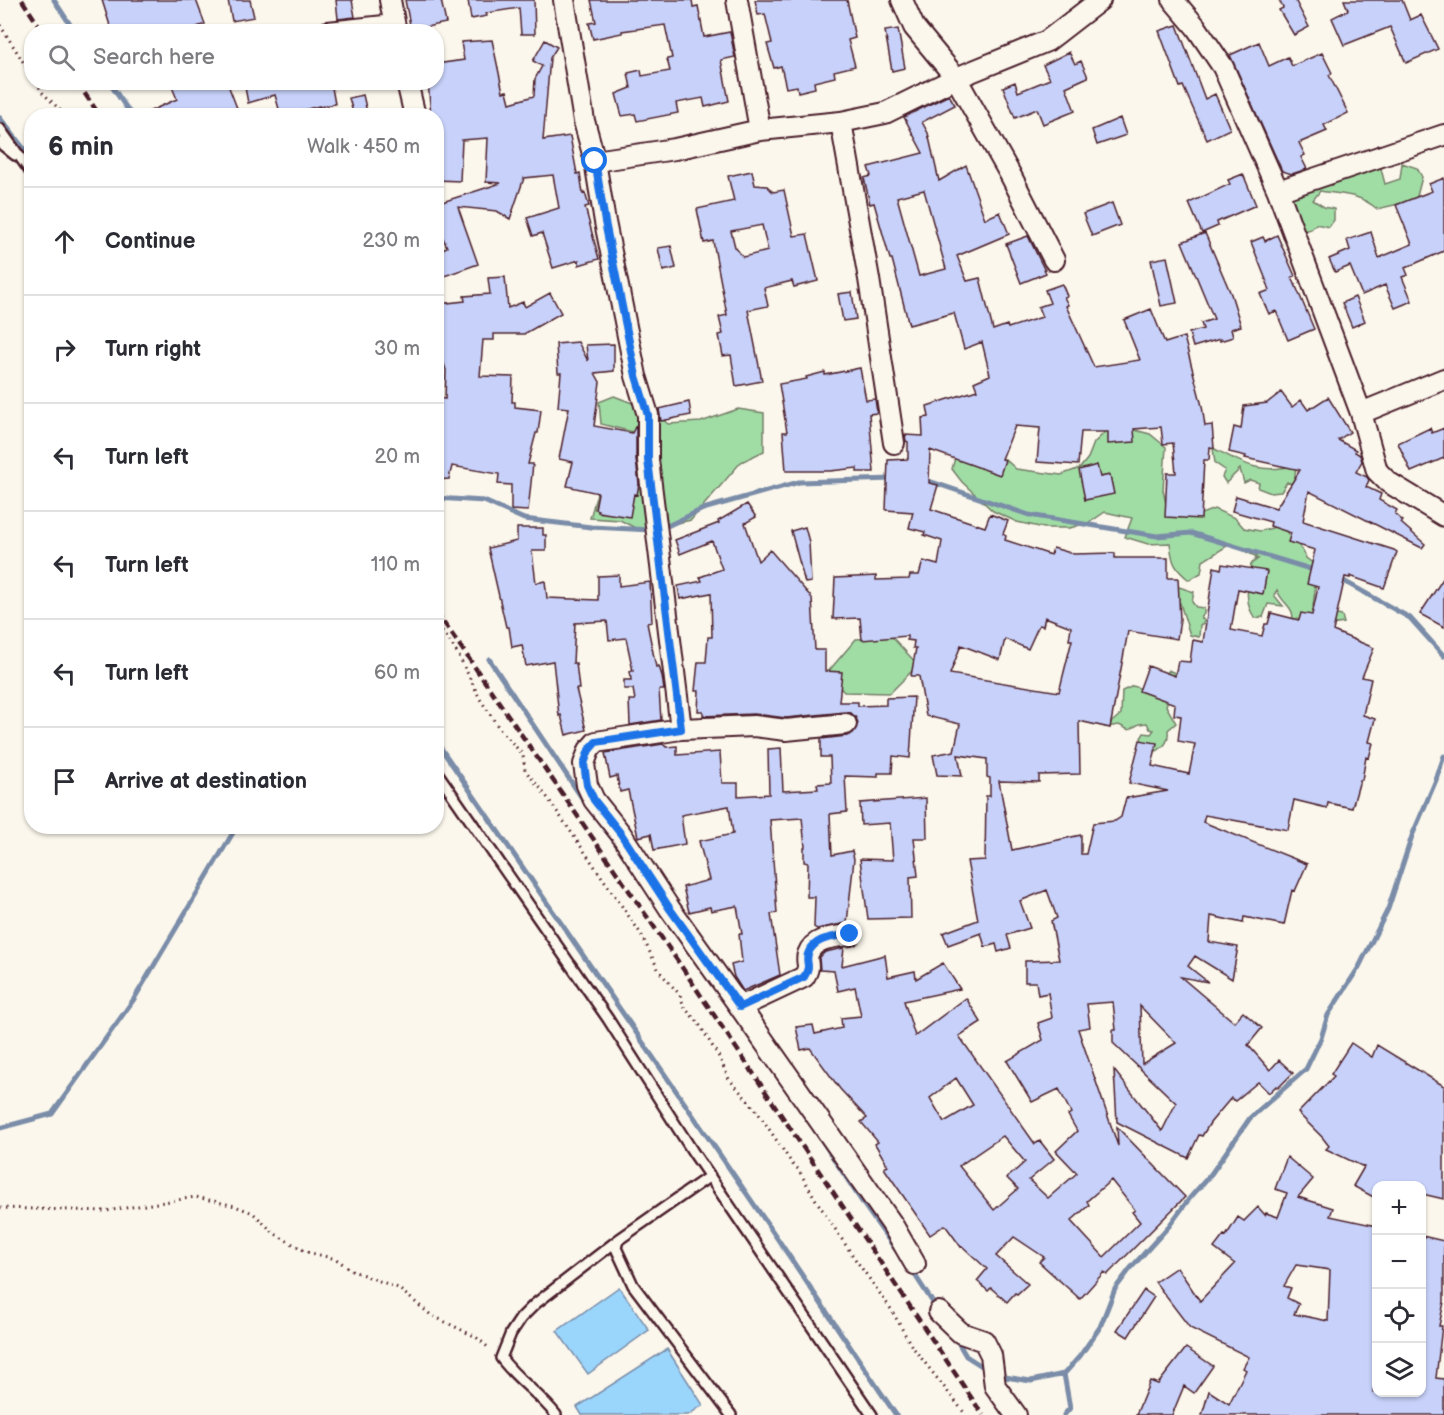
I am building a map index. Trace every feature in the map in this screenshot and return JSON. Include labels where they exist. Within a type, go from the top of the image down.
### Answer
[{"type":"street","points":[[390,0],[394,24]]},
{"type":"street","points":[[564,0],[584,121],[595,161],[636,376],[648,415],[648,460],[681,729]]},
{"type":"street","points":[[737,0],[760,130]]},
{"type":"street","points":[[902,0],[914,27],[956,78],[1015,182],[1054,260]]},
{"type":"street","points":[[595,161],[675,148],[760,130],[841,122],[885,113],[956,78],[1047,41],[1100,0]]},
{"type":"street","points":[[1173,0],[1196,27],[1223,67],[1278,191],[1360,413],[1377,471],[1388,482],[1444,516]]},
{"type":"street","points":[[409,90],[413,108]]},
{"type":"street","points":[[841,122],[869,279],[894,443]]},
{"type":"street","points":[[1278,191],[1444,135]]},
{"type":"street","points":[[1360,413],[1444,379]]},
{"type":"street","points":[[846,724],[786,730],[754,726],[681,729],[596,742],[589,750],[584,764],[587,785],[594,800],[621,834],[670,909],[892,1224],[915,1264]]},
{"type":"street","points":[[740,1007],[804,977],[809,968],[807,956],[821,939],[850,934]]},
{"type":"street","points":[[939,1312],[961,1333],[984,1341],[992,1355],[995,1386],[1016,1415]]},
{"type":"lane","points":[[0,129],[24,164]]},
{"type":"lane","points":[[0,143],[22,161]]},
{"type":"lane","points":[[444,783],[589,991],[710,1176],[872,1415]]},
{"type":"lane","points":[[556,1415],[511,1372],[501,1358],[511,1333],[521,1318],[535,1304],[618,1240],[710,1176]]},
{"type":"lane","points":[[618,1240],[616,1248],[633,1285],[731,1415]]},
{"type":"path","points":[[0,25],[24,63]]},
{"type":"path","points":[[41,90],[58,108]]},
{"type":"path","points":[[444,633],[458,654],[480,699],[499,728],[523,755],[525,770],[547,797],[641,934],[659,972],[680,995],[684,1007],[699,1024],[729,1079],[746,1096],[798,1169],[840,1238],[891,1309],[911,1345],[966,1415]]},
{"type":"path","points":[[0,1208],[106,1211],[196,1197],[235,1206],[253,1213],[275,1234],[308,1252],[336,1259],[352,1271],[398,1288],[431,1315],[476,1337],[501,1358]]},
{"type":"green space","points":[[1379,145],[1388,160],[1381,169],[1385,184],[1400,179],[1402,163],[1417,168],[1422,177],[1416,200],[1377,209],[1357,197],[1320,191],[1313,200],[1324,207],[1334,209],[1334,220],[1329,227],[1316,224],[1311,229],[1303,231],[1285,211],[1291,189]]},
{"type":"green space","points":[[614,396],[653,411],[668,424],[701,422],[738,409],[764,413],[764,451],[741,462],[691,520],[641,531],[620,520],[590,518],[600,483],[611,467],[644,474],[645,435],[601,424],[599,402]]},
{"type":"green space","points":[[1131,429],[1150,434],[1166,447],[1163,490],[1167,509],[1199,515],[1214,509],[1235,518],[1244,528],[1260,531],[1272,528],[1280,522],[1302,549],[1306,558],[1318,567],[1313,606],[1325,613],[1342,616],[1344,623],[1291,630],[1293,616],[1277,590],[1274,595],[1283,606],[1268,604],[1263,617],[1255,618],[1249,606],[1247,592],[1251,564],[1258,559],[1230,544],[1203,561],[1201,573],[1189,580],[1175,564],[1170,543],[1148,544],[1125,537],[1132,518],[1105,512],[1090,522],[1070,528],[1044,528],[1017,522],[993,511],[962,482],[952,469],[956,454],[1005,459],[1016,469],[1061,475],[1080,468],[1088,458],[1094,443],[1106,431]]},
{"type":"green space","points":[[1213,448],[1243,463],[1262,468],[1272,469],[1296,465],[1294,485],[1287,482],[1281,492],[1271,493],[1258,488],[1259,483],[1250,480],[1244,483],[1240,469],[1226,483],[1222,477],[1225,470],[1215,463]]},
{"type":"green space","points":[[1173,585],[1194,592],[1192,602],[1196,607],[1204,608],[1204,614],[1201,617],[1205,622],[1200,625],[1199,637],[1190,635],[1180,603],[1169,597]]},
{"type":"green space","points":[[892,637],[918,665],[890,693],[844,692],[827,673],[856,639]]},
{"type":"green space","points":[[1168,670],[1175,673],[1166,706],[1176,723],[1168,730],[1167,740],[1163,747],[1157,751],[1152,744],[1143,742],[1141,738],[1144,733],[1151,734],[1154,730],[1150,729],[1147,723],[1139,724],[1129,730],[1119,725],[1106,727],[1121,714],[1122,691],[1133,686],[1146,690],[1162,683]]},
{"type":"water","points":[[619,1287],[649,1330],[588,1374],[557,1331]]},
{"type":"water","points":[[667,1349],[703,1405],[688,1415],[582,1415],[577,1407]]},
{"type":"building","points":[[102,0],[196,0],[205,24],[110,24]]},
{"type":"building","points":[[228,0],[250,0],[254,17],[232,21]]},
{"type":"building","points":[[336,0],[352,0],[355,17],[338,19]]},
{"type":"building","points":[[405,0],[441,0],[446,23],[410,24]]},
{"type":"building","points":[[468,0],[534,0],[535,34],[521,34],[519,8],[486,13],[487,16],[471,19]]},
{"type":"building","points":[[591,0],[692,0],[693,7],[698,6],[704,37],[730,32],[735,57],[721,60],[729,101],[705,107],[703,98],[676,103],[678,113],[637,121],[635,114],[622,116],[616,94],[631,88],[628,73],[641,70],[642,76],[670,71],[667,59],[672,58],[665,25],[622,31],[622,33],[593,39],[589,23],[596,22]]},
{"type":"building","points":[[755,0],[847,0],[855,38],[848,40],[855,66],[834,71],[835,77],[814,82],[815,88],[798,92],[797,86],[786,88],[781,66],[774,68],[767,44],[772,43],[765,14],[758,15]]},
{"type":"building","points":[[1279,0],[1295,0],[1309,27],[1294,35],[1279,10],[1283,8]]},
{"type":"building","points":[[1344,0],[1402,0],[1410,20],[1421,15],[1438,49],[1406,63],[1390,27],[1344,45],[1332,18],[1348,10]]},
{"type":"building","points":[[1177,25],[1205,99],[1215,94],[1230,129],[1207,140],[1183,86],[1180,87],[1159,31]]},
{"type":"building","points":[[898,29],[905,68],[892,71],[885,31]]},
{"type":"building","points":[[492,40],[503,92],[507,91],[510,103],[534,96],[535,79],[542,66],[533,61],[545,40],[557,47],[550,58],[543,140],[570,136],[577,174],[580,173],[583,194],[585,193],[589,206],[585,207],[599,259],[579,265],[579,260],[553,268],[542,233],[533,236],[527,218],[559,208],[553,175],[524,178],[510,219],[497,211],[458,207],[478,264],[444,276],[444,248],[447,247],[444,240],[444,201],[501,183],[486,182],[488,138],[462,140],[460,181],[444,180],[444,108],[430,108],[429,90],[444,90],[444,63],[464,60],[461,42]]},
{"type":"building","points":[[1259,42],[1269,66],[1288,57],[1292,66],[1322,53],[1332,73],[1329,75],[1348,113],[1324,125],[1327,131],[1299,143],[1305,155],[1301,157],[1307,169],[1292,174],[1282,171],[1230,55]]},
{"type":"building","points":[[1069,52],[1075,64],[1081,61],[1088,77],[1066,87],[1075,111],[1043,124],[1037,109],[1015,118],[1003,87],[1015,82],[1018,92],[1050,79],[1043,65]]},
{"type":"building","points":[[173,90],[230,90],[237,108],[157,108],[177,99]]},
{"type":"building","points":[[246,90],[332,90],[335,104],[311,108],[279,108],[275,95],[248,103]]},
{"type":"building","points":[[363,95],[366,108],[352,108],[349,98]]},
{"type":"building","points":[[949,95],[955,105],[922,122],[928,133],[939,181],[966,165],[985,219],[1000,212],[1009,234],[957,256],[967,281],[980,278],[993,330],[1007,325],[1008,328],[1042,317],[1038,307],[1050,303],[1045,290],[1062,284],[1067,296],[1064,297],[1068,305],[1066,306],[1094,367],[1140,360],[1124,320],[1151,309],[1165,343],[1184,337],[1205,426],[1212,425],[1214,448],[1210,447],[1209,460],[1204,460],[1201,519],[1165,517],[1167,473],[1176,473],[1173,443],[1163,444],[1161,427],[1134,429],[1135,442],[1108,444],[1108,432],[1081,432],[1078,465],[1037,462],[1040,428],[1015,426],[1002,459],[1005,460],[1000,475],[930,450],[929,483],[938,485],[931,509],[985,527],[990,514],[1008,521],[1003,534],[1006,536],[1005,540],[1051,555],[1053,548],[1074,554],[1115,553],[1115,558],[1168,558],[1168,578],[1178,578],[1180,620],[1177,639],[1128,631],[1110,728],[1079,721],[1080,774],[1039,775],[1039,782],[999,781],[1012,850],[1081,835],[1081,854],[1086,854],[1093,823],[1115,821],[1121,817],[1126,798],[1168,791],[1129,783],[1140,740],[1157,743],[1152,766],[1189,774],[1195,744],[1178,741],[1181,716],[1174,715],[1175,704],[1139,691],[1148,666],[1175,676],[1178,661],[1190,662],[1193,640],[1203,642],[1214,567],[1221,569],[1222,564],[1267,571],[1263,594],[1238,589],[1231,630],[1262,636],[1271,613],[1299,620],[1301,613],[1312,615],[1318,587],[1307,584],[1315,550],[1288,542],[1291,533],[1270,526],[1271,522],[1232,511],[1236,496],[1276,508],[1300,470],[1245,458],[1246,456],[1229,452],[1234,427],[1241,429],[1244,406],[1267,403],[1281,392],[1292,407],[1301,400],[1308,410],[1328,397],[1350,432],[1338,440],[1356,450],[1355,452],[1360,455],[1362,461],[1356,472],[1367,477],[1369,480],[1366,487],[1381,494],[1379,500],[1397,510],[1395,514],[1403,521],[1401,523],[1425,544],[1422,548],[1309,491],[1303,521],[1397,552],[1384,588],[1350,576],[1350,578],[1345,577],[1333,631],[1374,648],[1362,677],[1371,679],[1363,715],[1375,719],[1369,742],[1373,743],[1369,758],[1366,757],[1362,780],[1360,780],[1352,808],[1328,803],[1327,808],[1294,800],[1288,830],[1205,815],[1203,822],[1307,864],[1295,891],[1292,890],[1284,925],[1244,917],[1243,923],[1211,916],[1209,942],[1238,947],[1232,979],[1195,956],[1188,966],[1208,982],[1181,977],[1234,1022],[1243,1012],[1262,1028],[1248,1045],[1270,1070],[1279,1060],[1293,1073],[1278,1088],[1276,1086],[1269,1093],[1258,1082],[1235,1101],[1231,1098],[1202,1136],[1199,1135],[1188,1158],[1117,1122],[1114,1070],[1162,1131],[1176,1103],[1113,1043],[1113,1030],[1116,1030],[1113,1002],[1087,1004],[1090,1027],[1078,1029],[1118,1146],[1117,1127],[1185,1197],[1107,1275],[1104,1272],[1080,1299],[1039,1262],[1044,1257],[1014,1237],[996,1256],[1028,1284],[1007,1302],[991,1288],[988,1291],[977,1281],[987,1269],[961,1247],[945,1225],[930,1235],[884,1168],[888,1166],[875,1144],[878,1142],[861,1122],[867,1118],[840,1089],[810,1048],[801,1050],[796,1027],[813,1025],[815,1034],[842,1028],[841,1018],[861,1016],[855,987],[838,991],[834,971],[820,970],[819,958],[825,952],[844,948],[842,966],[885,955],[888,977],[915,971],[916,979],[943,963],[960,989],[904,1001],[915,1036],[966,998],[981,1022],[959,1036],[1035,1144],[1040,1141],[1054,1159],[1029,1180],[1048,1198],[1077,1173],[1056,1151],[1077,1131],[1068,1115],[1071,1113],[1059,1089],[1032,1102],[1007,1061],[1043,1040],[1038,1023],[1052,1018],[1048,993],[1038,995],[1036,982],[1025,982],[1025,961],[1059,960],[1051,921],[1057,918],[1047,890],[1020,901],[1030,928],[1007,935],[1011,948],[998,952],[996,944],[985,947],[981,933],[948,945],[943,933],[978,920],[967,861],[985,860],[986,796],[990,796],[987,759],[958,755],[962,776],[937,775],[933,755],[954,751],[960,724],[926,716],[919,676],[911,676],[916,648],[913,648],[914,641],[907,640],[907,636],[862,640],[860,618],[833,619],[835,578],[876,576],[876,580],[909,579],[910,575],[919,575],[923,561],[938,565],[942,541],[924,535],[925,532],[909,528],[913,512],[886,510],[888,460],[908,459],[908,442],[905,435],[923,436],[922,418],[929,417],[927,406],[977,390],[974,382],[990,375],[982,342],[964,349],[954,313],[909,325],[892,259],[890,259],[874,203],[870,204],[864,178],[871,176],[868,167],[923,153],[904,117]],"holes":[[[924,190],[946,269],[919,276],[897,197]],[[1045,617],[1071,627],[1069,640],[1072,640],[1059,692],[950,674],[961,645],[1000,660],[1005,639],[1028,649],[1039,625],[1043,626]],[[1140,1006],[1176,1043],[1142,1064]],[[956,1078],[973,1105],[944,1122],[930,1098]],[[1003,1136],[1025,1162],[1007,1178],[1018,1189],[994,1210],[959,1166]],[[1111,1180],[1135,1210],[1132,1212],[1140,1222],[1104,1257],[1071,1221],[1089,1205],[1087,1201]]]},
{"type":"building","points":[[1120,118],[1126,135],[1097,145],[1092,130]]},
{"type":"building","points":[[752,171],[755,185],[767,186],[773,192],[784,190],[794,236],[807,234],[818,281],[794,287],[792,281],[764,288],[768,306],[748,310],[762,381],[736,386],[731,355],[723,356],[719,335],[723,334],[719,317],[727,315],[713,241],[704,243],[697,209],[734,201],[728,176]],"holes":[[[762,225],[768,251],[743,257],[735,247],[731,231]]]},
{"type":"building","points":[[1243,174],[1256,205],[1217,222],[1218,226],[1202,233],[1189,203],[1230,184],[1228,180]]},
{"type":"building","points":[[1444,178],[1444,251],[1405,268],[1408,275],[1402,277],[1412,301],[1395,308],[1385,285],[1362,295],[1350,266],[1335,272],[1329,259],[1350,250],[1347,240],[1371,232],[1379,258],[1412,244],[1396,205],[1432,191],[1429,184]]},
{"type":"building","points":[[1112,203],[1120,225],[1092,236],[1083,214]]},
{"type":"building","points":[[1205,233],[1231,294],[1241,326],[1231,329],[1233,337],[1193,347],[1189,333],[1203,329],[1201,323],[1214,319],[1182,242]]},
{"type":"building","points":[[1277,235],[1314,329],[1288,340],[1276,311],[1269,314],[1260,294],[1270,290],[1251,242],[1263,237],[1265,241]]},
{"type":"building","points":[[1028,236],[1046,273],[1021,283],[1006,244]]},
{"type":"building","points":[[671,246],[676,268],[663,271],[658,248]]},
{"type":"building","points":[[1167,257],[1177,303],[1161,306],[1151,260]]},
{"type":"building","points":[[505,277],[508,308],[523,302],[525,307],[550,293],[561,313],[524,334],[494,334],[494,340],[483,340],[480,376],[513,377],[512,402],[515,402],[515,407],[541,410],[538,433],[536,433],[528,464],[533,464],[528,511],[511,510],[511,485],[498,484],[499,474],[452,466],[449,479],[444,479],[446,370],[444,364],[444,303],[465,301],[464,296],[490,294],[488,278]]},
{"type":"building","points":[[852,292],[856,319],[843,321],[838,294]]},
{"type":"building","points":[[1355,297],[1365,321],[1352,327],[1342,303]]},
{"type":"building","points":[[578,342],[588,361],[586,345],[614,344],[614,371],[595,373],[600,382],[594,426],[632,433],[636,425],[639,484],[637,495],[634,494],[630,517],[598,512],[595,509],[598,493],[567,486],[573,462],[559,459],[569,408],[558,407],[561,373],[558,373],[556,344]]},
{"type":"building","points":[[860,368],[866,400],[875,399],[877,413],[869,414],[874,472],[857,472],[857,468],[830,471],[786,471],[783,432],[787,432],[779,384],[807,379],[806,377],[825,372],[825,375]]},
{"type":"building","points":[[689,402],[691,415],[661,421],[659,409]]},
{"type":"building","points":[[1430,428],[1432,433],[1444,428],[1444,458],[1411,472],[1398,443]]},
{"type":"building","points":[[1097,465],[1100,477],[1110,475],[1114,494],[1085,500],[1079,470]]},
{"type":"building","points":[[747,504],[756,517],[745,523],[758,561],[770,550],[812,598],[815,650],[825,650],[825,671],[842,672],[839,702],[858,702],[858,706],[886,705],[886,698],[914,697],[910,758],[893,756],[892,773],[878,773],[878,777],[845,776],[847,812],[830,814],[832,855],[852,851],[854,859],[847,923],[817,929],[814,927],[815,897],[807,897],[808,863],[804,862],[802,818],[770,820],[777,913],[771,914],[780,975],[743,991],[734,977],[731,965],[742,962],[739,934],[742,934],[737,906],[711,911],[710,907],[689,912],[683,887],[709,880],[699,841],[733,834],[729,806],[681,815],[685,844],[654,850],[651,834],[638,837],[628,790],[620,792],[617,776],[610,778],[605,753],[663,744],[666,747],[677,746],[677,755],[720,752],[722,783],[738,783],[738,796],[769,794],[768,749],[781,748],[783,791],[818,789],[817,784],[831,783],[830,757],[821,757],[821,739],[847,736],[853,733],[858,723],[851,713],[786,718],[754,714],[703,716],[703,711],[698,711],[699,691],[695,691],[698,662],[706,662],[708,637],[712,637],[711,593],[680,599],[678,586],[702,581],[700,577],[722,569],[712,541],[680,554],[675,540],[719,523],[718,521]]},
{"type":"building","points":[[805,527],[809,542],[811,582],[805,583],[791,531]]},
{"type":"building","points":[[517,528],[543,528],[543,535],[546,535],[546,551],[532,551],[536,583],[545,581],[547,598],[598,600],[598,576],[619,575],[619,586],[650,582],[652,622],[647,623],[656,667],[659,666],[662,676],[664,690],[659,690],[661,720],[630,725],[629,700],[635,700],[633,689],[624,689],[624,680],[631,680],[630,671],[633,671],[626,638],[609,640],[607,621],[575,623],[573,663],[576,663],[579,689],[576,689],[586,730],[566,735],[561,715],[559,716],[553,661],[526,666],[522,645],[512,647],[509,627],[506,627],[488,548],[517,541]]},
{"type":"building","points":[[1444,577],[1444,627],[1420,614]]},
{"type":"building","points":[[926,798],[927,838],[914,838],[918,876],[910,877],[911,918],[868,919],[860,859],[893,860],[890,823],[861,825],[860,803]]},
{"type":"building","points":[[1351,1043],[1372,1057],[1377,1045],[1444,1086],[1444,1199],[1426,1195],[1426,1181],[1372,1181],[1372,1196],[1353,1186],[1364,1167],[1326,1149],[1329,1146],[1322,1137],[1298,1113],[1334,1076],[1331,1074]]},
{"type":"building","points":[[1287,1157],[1313,1179],[1298,1197],[1333,1208],[1330,1216],[1372,1225],[1372,1397],[1426,1397],[1426,1237],[1444,1241],[1444,1302],[1439,1326],[1442,1326],[1436,1378],[1444,1379],[1444,1415],[1202,1415],[1209,1391],[1229,1404],[1246,1370],[1243,1368],[1249,1357],[1190,1328],[1155,1282],[1177,1267],[1200,1301],[1235,1264],[1214,1248],[1224,1235],[1226,1236],[1238,1217],[1244,1221],[1258,1207],[1265,1215],[1266,1213],[1278,1217],[1287,1193],[1275,1189]],"holes":[[[1296,1265],[1330,1270],[1328,1321],[1294,1314],[1299,1304],[1287,1298],[1291,1288],[1284,1286]]]},
{"type":"building","points":[[1144,1290],[1154,1297],[1128,1337],[1117,1330]]},
{"type":"building","points":[[1186,1348],[1213,1366],[1194,1393],[1184,1386],[1172,1415],[1136,1415],[1150,1381],[1158,1384]]},
{"type":"waterway","points":[[54,0],[70,24]]},
{"type":"waterway","points":[[114,90],[127,108]]},
{"type":"waterway","points":[[0,118],[24,149]]},
{"type":"waterway","points":[[661,529],[703,509],[799,482],[893,479]]},
{"type":"waterway","points":[[923,479],[1029,515],[1157,536],[1191,533],[1317,571]]},
{"type":"waterway","points":[[444,498],[484,501],[524,519],[591,527],[652,530]]},
{"type":"waterway","points":[[1340,579],[1410,618],[1444,656]]},
{"type":"waterway","points":[[489,659],[586,804]]},
{"type":"waterway","points":[[444,753],[896,1415]]},
{"type":"waterway","points":[[998,1376],[1031,1381],[1064,1374],[1100,1327],[1115,1289],[1130,1269],[1211,1174],[1250,1118],[1306,1069],[1321,1038],[1328,1015],[1359,967],[1388,909],[1412,836],[1444,756]]},
{"type":"waterway","points":[[604,828],[619,847]]},
{"type":"waterway","points":[[0,1128],[52,1114],[134,999],[232,834]]},
{"type":"waterway","points":[[819,1136],[896,1250]]},
{"type":"waterway","points":[[911,1269],[937,1309]]},
{"type":"waterway","points":[[955,1337],[966,1356],[988,1370]]},
{"type":"waterway","points":[[1064,1374],[1070,1408],[1064,1415]]},
{"type":"railway","points":[[22,0],[38,24]]},
{"type":"railway","points":[[82,90],[95,108]]},
{"type":"railway","points":[[444,623],[677,960],[983,1415]]},
{"type":"route","points":[[595,161],[636,376],[648,415],[648,460],[681,729],[596,742],[589,750],[584,764],[587,785],[594,800],[621,834],[670,909],[740,1007],[804,977],[809,968],[807,956],[821,939],[850,934]]}]
